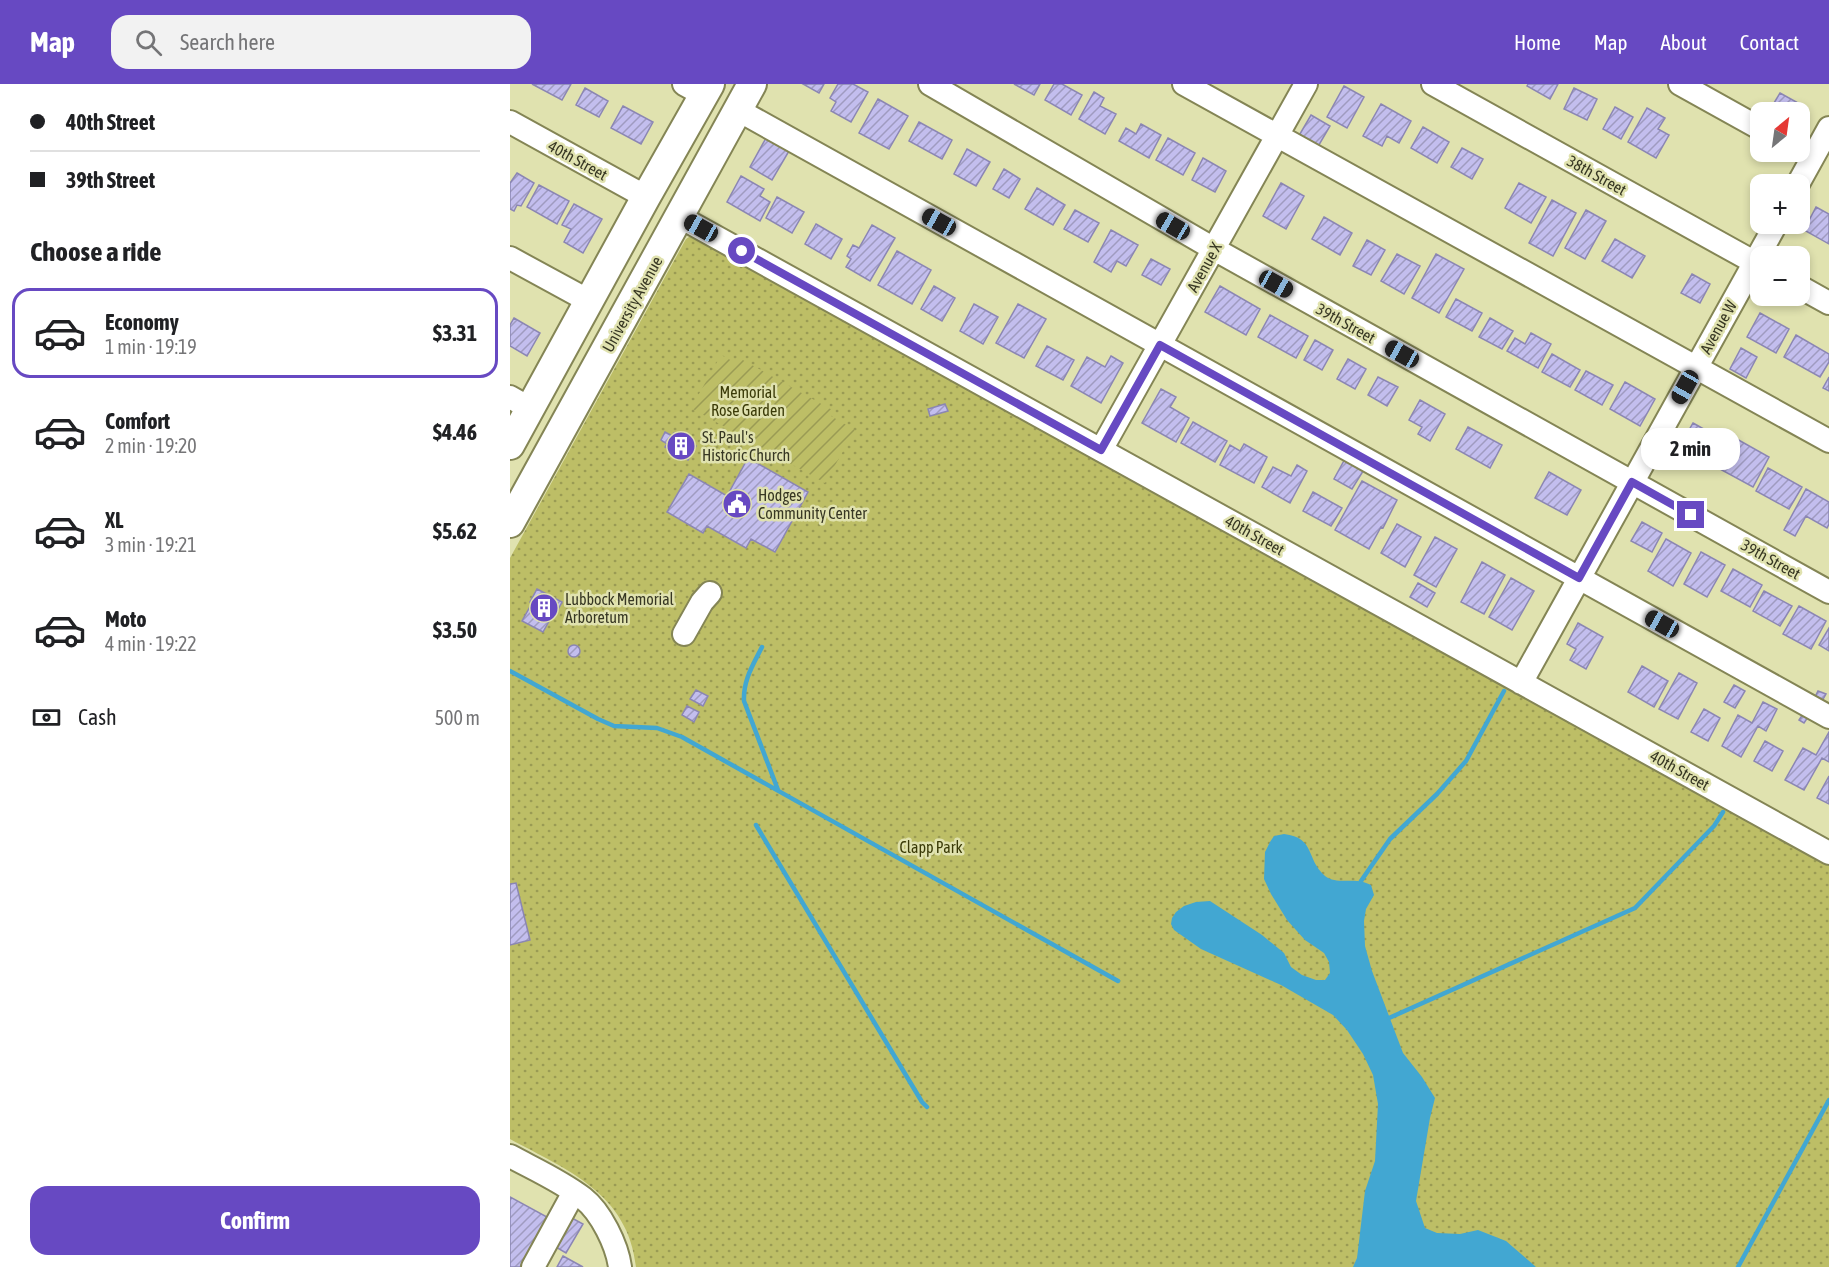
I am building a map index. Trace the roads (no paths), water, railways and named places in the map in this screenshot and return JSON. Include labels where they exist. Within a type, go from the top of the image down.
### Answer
[{"type":"main road","points":[[526,401],[603,313],[643,244],[663,222],[680,217],[675,196],[683,173],[735,97],[752,84]]},
{"type":"main road","points":[[510,445],[526,401],[589,301],[646,197],[699,88]]},
{"type":"main road","name":"University Avenue","points":[[510,523],[680,217]]},
{"type":"main road","points":[[510,488],[564,426]]},
{"type":"street","name":"39th Street","points":[[930,84],[1214,249],[1829,592]]},
{"type":"street","points":[[1184,84],[1829,441]]},
{"type":"street","name":"Avenue X","points":[[1101,450],[1306,84]]},
{"type":"street","name":"38th Street","points":[[1433,84],[1750,260]]},
{"type":"street","points":[[1680,84],[1750,123]]},
{"type":"street","points":[[735,97],[1160,345],[1829,717]]},
{"type":"street","name":"40th Street","points":[[510,122],[646,197]]},
{"type":"street","points":[[1804,174],[1829,128]]},
{"type":"street","name":"40th Street","points":[[680,217],[1829,853]]},
{"type":"street","points":[[510,258],[589,301]]},
{"type":"street","name":"Avenue W","points":[[1521,683],[1696,368],[1750,277]]},
{"type":"street","points":[[1810,293],[1829,303]]},
{"type":"street","points":[[684,634],[702,602],[710,593]]},
{"type":"street","points":[[510,1156],[585,1200],[614,1240],[620,1267]]},
{"type":"street","points":[[533,1267],[569,1189]]},
{"type":"water","points":[[1284,834],[1294,836],[1306,844],[1325,876],[1336,880],[1361,881],[1371,885],[1374,895],[1366,909],[1364,921],[1365,946],[1372,971],[1403,1053],[1435,1098],[1416,1201],[1425,1228],[1437,1233],[1460,1234],[1478,1230],[1506,1241],[1536,1267],[1353,1267],[1357,1258],[1365,1191],[1375,1161],[1378,1104],[1373,1075],[1363,1054],[1347,1030],[1333,1015],[1281,985],[1201,949],[1174,930],[1171,924],[1176,912],[1184,906],[1210,901],[1262,935],[1284,953],[1291,967],[1302,975],[1316,980],[1325,980],[1330,973],[1329,962],[1324,953],[1305,940],[1287,920],[1264,879],[1265,852],[1274,836]]},
{"type":"waterway","points":[[762,647],[747,679],[744,701],[778,790]]},
{"type":"waterway","points":[[510,671],[614,726],[657,728],[682,737],[1118,981]]},
{"type":"waterway","points":[[1361,881],[1390,839],[1437,794],[1466,761],[1504,691]]},
{"type":"waterway","points":[[1389,1018],[1635,908],[1714,826],[1723,812]]},
{"type":"waterway","points":[[756,825],[927,1107]]},
{"type":"waterway","points":[[1738,1267],[1829,1100]]},
{"type":"place","name":"St. Paul's Historic Church","points":[[681,446]]},
{"type":"place","name":"Hodges Community Center","points":[[737,504]]},
{"type":"place","name":"Lubbock Memorial Arboretum","points":[[544,608]]},
{"type":"park label","name":"Memorial Rose Garden","points":[[748,401]]},
{"type":"park label","name":"Clapp Park","points":[[931,847]]}]
